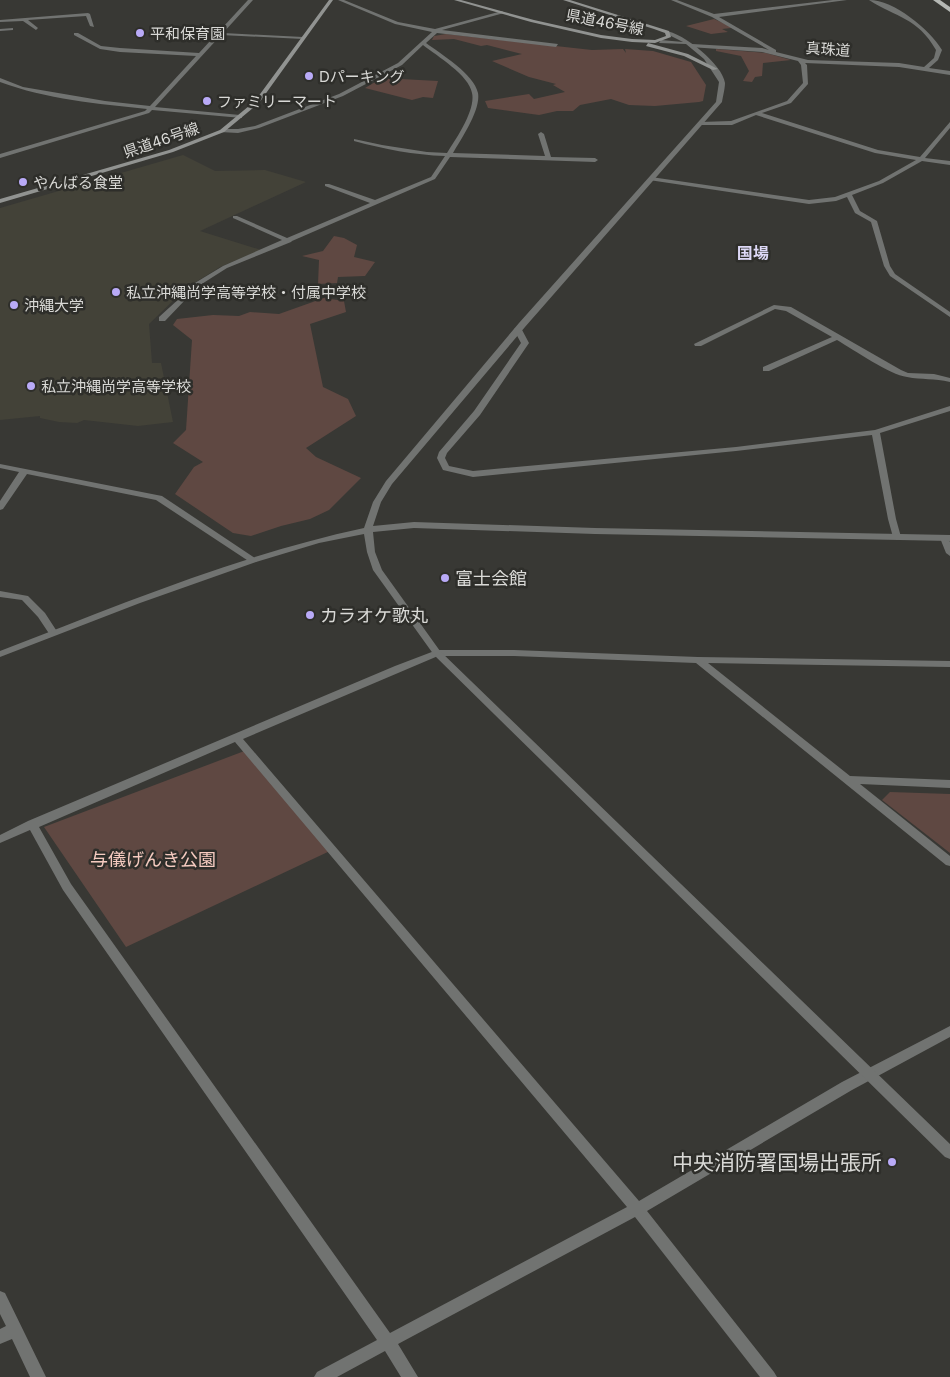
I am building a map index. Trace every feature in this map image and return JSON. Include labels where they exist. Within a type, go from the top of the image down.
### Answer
[{"type":"highway","points":[[936,0],[950,10]]},
{"type":"main road","name":"県道46号線","points":[[0,201],[171,151],[222,131],[257,102],[331,0]]},
{"type":"main road","name":"県道46号線","points":[[456,0],[606,38],[642,43],[662,42],[669,37],[667,32],[565,0]]},
{"type":"main road","points":[[642,43],[686,55],[715,69]]},
{"type":"street","points":[[0,156],[152,109],[251,0]]},
{"type":"street","points":[[340,0],[390,21],[436,31],[556,45]]},
{"type":"street","points":[[673,0],[714,16],[778,54]]},
{"type":"street","points":[[714,16],[845,0]]},
{"type":"street","points":[[871,0],[899,12],[930,35],[939,50],[936,59],[925,69]]},
{"type":"street","points":[[222,131],[238,131],[257,127],[341,95],[400,64],[436,31],[502,12]]},
{"type":"street","points":[[0,21],[88,14],[92,26]]},
{"type":"street","points":[[25,20],[36,29]]},
{"type":"street","points":[[0,30],[11,29]]},
{"type":"street","points":[[667,32],[703,54],[715,69],[722,82],[722,92],[713,110],[518,330],[389,483],[373,511],[368,530],[371,552],[378,570],[437,653],[950,1153]]},
{"type":"street","points":[[76,34],[100,47],[201,55]]},
{"type":"street","points":[[220,34],[303,38]]},
{"type":"street","name":"真珠道","points":[[662,42],[778,54],[801,61],[898,65],[950,73]]},
{"type":"street","points":[[162,319],[185,297],[182,293],[225,267],[433,178],[450,154],[474,105],[475,94],[464,76],[423,43]]},
{"type":"street","points":[[700,124],[732,124],[756,113],[789,102],[806,83],[804,64],[801,61]]},
{"type":"street","points":[[0,80],[22,88],[105,103],[240,117]]},
{"type":"street","points":[[756,113],[877,152],[950,163]]},
{"type":"street","points":[[651,179],[809,202],[836,199],[881,182],[921,159],[950,124]]},
{"type":"street","points":[[541,134],[548,158]]},
{"type":"street","points":[[356,140],[391,148],[450,154],[595,160]]},
{"type":"street","points":[[327,185],[377,203]]},
{"type":"street","points":[[848,195],[857,212],[874,221],[887,266],[892,275],[950,315]]},
{"type":"street","points":[[235,218],[289,241]]},
{"type":"street","points":[[698,344],[774,308],[788,309],[898,372],[907,375],[934,376],[950,380]]},
{"type":"street","points":[[518,330],[525,343],[477,413],[442,452],[441,458],[446,468],[463,474],[472,474],[736,449],[876,432],[950,408]]},
{"type":"street","points":[[766,369],[836,338]]},
{"type":"street","points":[[876,432],[892,519],[898,537]]},
{"type":"street","points":[[0,466],[159,498],[253,560]]},
{"type":"street","points":[[0,507],[24,470]]},
{"type":"street","points":[[0,654],[253,560],[302,545],[368,530],[414,525],[595,531],[947,538],[950,553]]},
{"type":"street","points":[[0,594],[25,598],[42,615],[54,633]]},
{"type":"street","points":[[0,839],[437,653],[514,653],[698,660],[950,664]]},
{"type":"street","points":[[698,660],[950,862]]},
{"type":"street","points":[[236,737],[637,1209],[769,1377]]},
{"type":"street","points":[[849,780],[950,784]]},
{"type":"street","points":[[32,824],[67,887],[388,1342],[410,1377]]},
{"type":"street","points":[[322,1377],[637,1209],[870,1074],[950,1031]]},
{"type":"street","points":[[0,1298],[38,1377]]},
{"type":"street","points":[[0,1337],[15,1329]]},
{"type":"shaded area","name":"私立沖縄尚学高等学校・付属中学校","points":[[183,155],[215,171],[265,170],[306,182],[200,231],[261,250],[220,267],[178,293],[179,295],[149,324],[152,363],[161,363],[173,422],[138,426],[84,420],[77,423],[59,422],[40,418],[40,416],[0,420],[0,208]]},
{"type":"green space","points":[[714,19],[731,28],[722,29],[728,32],[711,34],[686,26]]},
{"type":"green space","points":[[446,34],[592,50],[623,49],[626,53],[625,49],[653,51],[691,62],[706,85],[703,101],[655,106],[629,105],[611,99],[580,105],[573,111],[557,111],[539,115],[488,108],[485,101],[529,94],[534,99],[565,92],[553,85],[556,84],[529,77],[492,61],[522,54],[454,39],[432,40],[434,36]]},
{"type":"green space","points":[[716,49],[766,53],[791,60],[763,63],[762,76],[755,77],[752,82],[743,81],[749,71],[741,56],[716,51]]},
{"type":"green space","points":[[382,78],[438,81],[433,98],[423,97],[412,100],[365,88]]},
{"type":"green space","points":[[334,236],[344,238],[357,245],[354,257],[375,262],[365,276],[338,277],[337,283],[318,284],[319,260],[302,256],[323,251]]},
{"type":"green space","points":[[324,298],[344,301],[346,312],[310,324],[323,387],[348,399],[356,416],[306,448],[316,457],[361,478],[329,510],[310,519],[251,536],[233,533],[175,494],[194,467],[203,462],[173,443],[186,430],[192,340],[173,325],[177,319],[213,315],[239,316],[250,312],[279,314]]},
{"type":"green space","name":"与儀げんき公園","points":[[247,750],[332,850],[126,947],[44,827]]},
{"type":"green space","points":[[890,792],[950,794],[950,853],[882,800]]},
{"type":"place","name":"平和保育園","points":[[140,33]]},
{"type":"place","name":"Dパーキング","points":[[309,76]]},
{"type":"place","name":"ファミリーマート","points":[[207,101]]},
{"type":"place","name":"やんばる食堂","points":[[23,182]]},
{"type":"place","name":"私立沖縄尚学高等学校・付属中学校","points":[[116,292]]},
{"type":"place","name":"沖縄大学","points":[[14,305]]},
{"type":"place","name":"私立沖縄尚学高等学校","points":[[31,386]]},
{"type":"place","name":"富士会館","points":[[445,578]]},
{"type":"place","name":"カラオケ歌丸","points":[[310,615]]},
{"type":"place","name":"中央消防署国場出張所","points":[[892,1162]]},
{"type":"district","name":"国場","points":[[753,253]]}]
